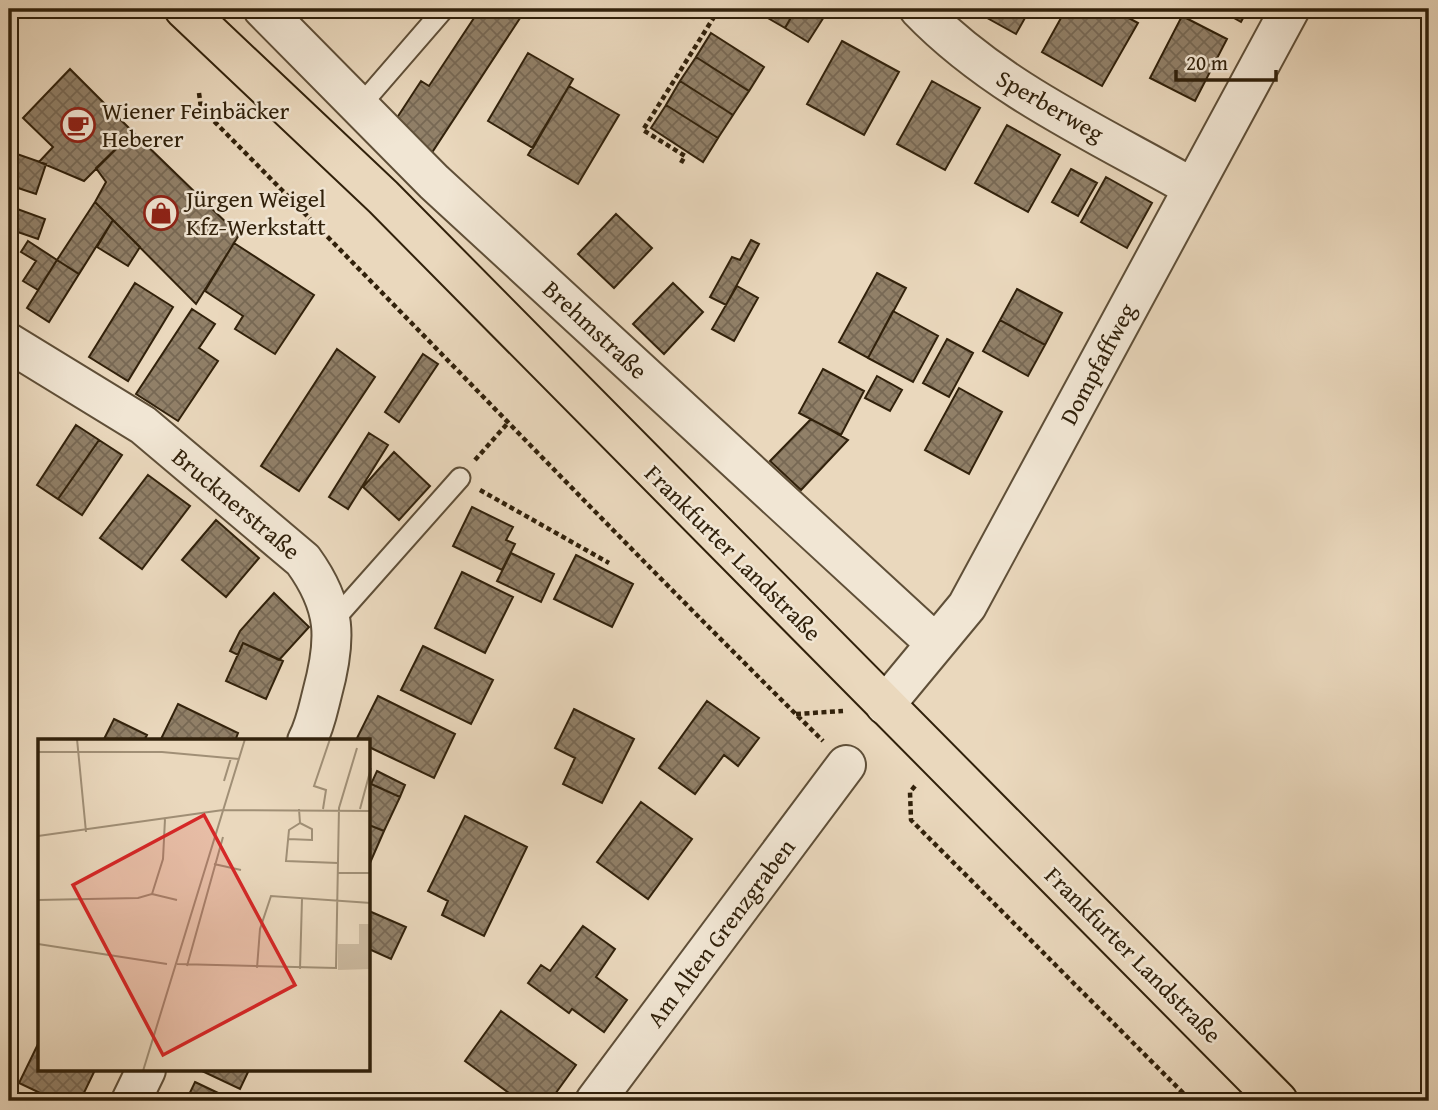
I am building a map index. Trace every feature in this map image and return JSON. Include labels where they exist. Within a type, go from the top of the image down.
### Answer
[{"type":"main road","name":"Frankfurter Landstraße","points":[[184,9],[383,197],[868,708],[936,757],[1278,1101]]},
{"type":"street","name":"Brehmstraße","points":[[263,9],[435,182],[935,643]]},
{"type":"street","name":"Sperberweg","points":[[919,9],[943,35],[997,77],[1193,188]]},
{"type":"street","name":"Dompfaffweg","points":[[868,708],[935,643],[967,606],[1290,9]]},
{"type":"street","name":"Brucknerstraße","points":[[9,343],[143,425],[261,522],[309,568],[321,585],[333,621],[331,661],[308,739]]},
{"type":"street","name":"Am Alten Grenzgraben","points":[[595,1101],[846,765]]},
{"type":"street","points":[[131,1101],[145,1072]]},
{"type":"lane","points":[[360,106],[444,9]]},
{"type":"lane","points":[[333,621],[460,478]]},
{"type":"path","points":[[681,163],[685,156],[643,130],[719,9]]},
{"type":"path","points":[[199,93],[201,108],[507,424],[846,765]]},
{"type":"path","points":[[507,424],[460,478],[609,564]]},
{"type":"path","points":[[795,714],[868,708]]},
{"type":"path","points":[[936,757],[910,792],[911,820],[1191,1101]]},
{"type":"path","points":[[9,1098],[17,1101]]},
{"type":"building","points":[[480,9],[526,9],[431,154],[391,127],[421,81],[429,86]]},
{"type":"building","points":[[764,9],[796,9],[785,28],[761,14]]},
{"type":"building","points":[[796,9],[829,9],[808,42],[785,28]]},
{"type":"building","points":[[971,9],[1030,9],[1016,34]]},
{"type":"building","points":[[1066,9],[1112,9],[1138,23],[1102,86],[1042,52]]},
{"type":"building","points":[[1218,9],[1248,9],[1241,22]]},
{"type":"building","points":[[1182,16],[1227,39],[1195,101],[1150,78]]},
{"type":"building","points":[[711,33],[764,67],[749,91],[696,57]]},
{"type":"building","points":[[842,41],[899,72],[864,135],[807,104]]},
{"type":"building","points":[[528,53],[573,79],[533,148],[488,121]]},
{"type":"building","points":[[696,57],[749,91],[733,115],[680,81]]},
{"type":"building","name":"Wiener Feinbäcker Heberer","points":[[70,69],[133,132],[84,181],[39,162],[53,147],[23,118]]},
{"type":"building","points":[[680,81],[733,115],[718,138],[666,105]]},
{"type":"building","points":[[932,81],[980,108],[945,170],[897,144]]},
{"type":"building","points":[[569,86],[619,115],[578,184],[528,155]]},
{"type":"building","points":[[666,105],[718,138],[703,162],[651,128]]},
{"type":"building","points":[[1007,125],[1060,155],[1028,212],[975,183]]},
{"type":"building","name":"Jürgen Weigel Kfz-Werkstatt","points":[[133,132],[239,235],[196,304],[95,202],[106,182],[96,168]]},
{"type":"building","points":[[14,153],[46,164],[36,194],[9,185],[9,167]]},
{"type":"building","points":[[1071,169],[1097,183],[1078,216],[1052,202]]},
{"type":"building","points":[[1106,177],[1152,203],[1127,248],[1081,222]]},
{"type":"building","points":[[95,202],[113,220],[79,274],[57,260]]},
{"type":"building","points":[[9,206],[45,219],[38,239],[9,229]]},
{"type":"building","points":[[616,214],[652,248],[614,288],[578,254]]},
{"type":"building","points":[[113,220],[140,247],[128,266],[97,247]]},
{"type":"building","points":[[751,240],[759,244],[726,305],[710,297],[732,257],[740,260]]},
{"type":"building","points":[[28,241],[57,260],[38,290],[23,281],[36,261],[21,252]]},
{"type":"building","points":[[234,243],[314,295],[275,354],[235,329],[243,316],[205,291]]},
{"type":"building","points":[[57,260],[79,274],[49,322],[27,308]]},
{"type":"building","points":[[877,273],[906,288],[868,358],[839,342]]},
{"type":"building","points":[[135,283],[173,307],[128,381],[89,357]]},
{"type":"building","points":[[673,283],[703,312],[664,354],[633,324]]},
{"type":"building","points":[[737,286],[758,298],[734,341],[712,329]]},
{"type":"building","points":[[1017,289],[1062,313],[1045,345],[1000,320]]},
{"type":"building","points":[[192,309],[215,324],[199,348],[218,361],[178,421],[136,394]]},
{"type":"building","points":[[893,311],[938,336],[913,382],[868,358]]},
{"type":"building","points":[[1000,320],[1045,345],[1028,376],[983,351]]},
{"type":"building","points":[[947,339],[973,353],[949,397],[923,383]]},
{"type":"building","points":[[337,349],[375,377],[299,491],[261,466]]},
{"type":"building","points":[[423,354],[438,364],[399,422],[385,412]]},
{"type":"building","points":[[823,369],[864,391],[841,435],[799,413]]},
{"type":"building","points":[[877,376],[902,390],[890,411],[865,398]]},
{"type":"building","points":[[959,388],[1002,412],[969,474],[925,450]]},
{"type":"building","points":[[811,419],[848,440],[801,490],[770,461]]},
{"type":"building","points":[[76,425],[99,440],[58,499],[37,485]]},
{"type":"building","points":[[369,433],[388,445],[348,509],[329,497]]},
{"type":"building","points":[[99,440],[122,455],[82,515],[58,499]]},
{"type":"building","points":[[394,452],[430,486],[399,520],[363,487]]},
{"type":"building","points":[[148,475],[190,506],[142,569],[100,538]]},
{"type":"building","points":[[472,507],[513,527],[506,540],[515,544],[502,570],[453,546]]},
{"type":"building","points":[[216,520],[259,558],[226,597],[182,560]]},
{"type":"building","points":[[511,553],[554,574],[541,602],[497,581]]},
{"type":"building","points":[[576,555],[633,584],[612,627],[554,599]]},
{"type":"building","points":[[462,572],[513,597],[485,653],[435,628]]},
{"type":"building","points":[[274,593],[309,627],[279,660],[243,643],[238,655],[230,651],[240,631]]},
{"type":"building","points":[[243,643],[283,661],[266,699],[226,681]]},
{"type":"building","points":[[423,646],[493,680],[471,724],[401,690]]},
{"type":"building","points":[[378,696],[455,734],[434,778],[371,748],[371,739],[356,739]]},
{"type":"building","points":[[707,701],[759,738],[738,766],[724,755],[695,794],[659,768]]},
{"type":"building","points":[[178,704],[238,733],[236,739],[161,739]]},
{"type":"building","points":[[574,709],[634,739],[602,803],[563,784],[575,758],[555,748]]},
{"type":"building","points":[[114,719],[147,735],[145,739],[104,739]]},
{"type":"building","points":[[377,771],[405,785],[400,797],[371,784]]},
{"type":"building","points":[[371,784],[400,797],[384,831],[371,826]]},
{"type":"building","points":[[641,802],[692,839],[648,899],[597,862]]},
{"type":"building","points":[[465,816],[527,847],[484,936],[442,915],[448,901],[428,891]]},
{"type":"building","points":[[371,826],[384,831],[371,861]]},
{"type":"building","points":[[371,912],[406,927],[391,959],[371,950]]},
{"type":"building","points":[[583,926],[615,949],[596,977],[627,1000],[604,1032],[572,1009],[569,1013],[528,983],[541,965],[550,971]]},
{"type":"building","points":[[501,1011],[576,1065],[550,1101],[520,1101],[465,1061]]},
{"type":"building","points":[[38,1044],[38,1072],[94,1072],[80,1101],[57,1101],[19,1083]]},
{"type":"building","points":[[204,1072],[248,1072],[240,1089]]},
{"type":"building","points":[[195,1082],[235,1101],[186,1101]]},
{"type":"place","name":"Wiener Feinbäcker Heberer","points":[[78,125]]},
{"type":"place","name":"Jürgen Weigel Kfz-Werkstatt","points":[[161,213]]}]
